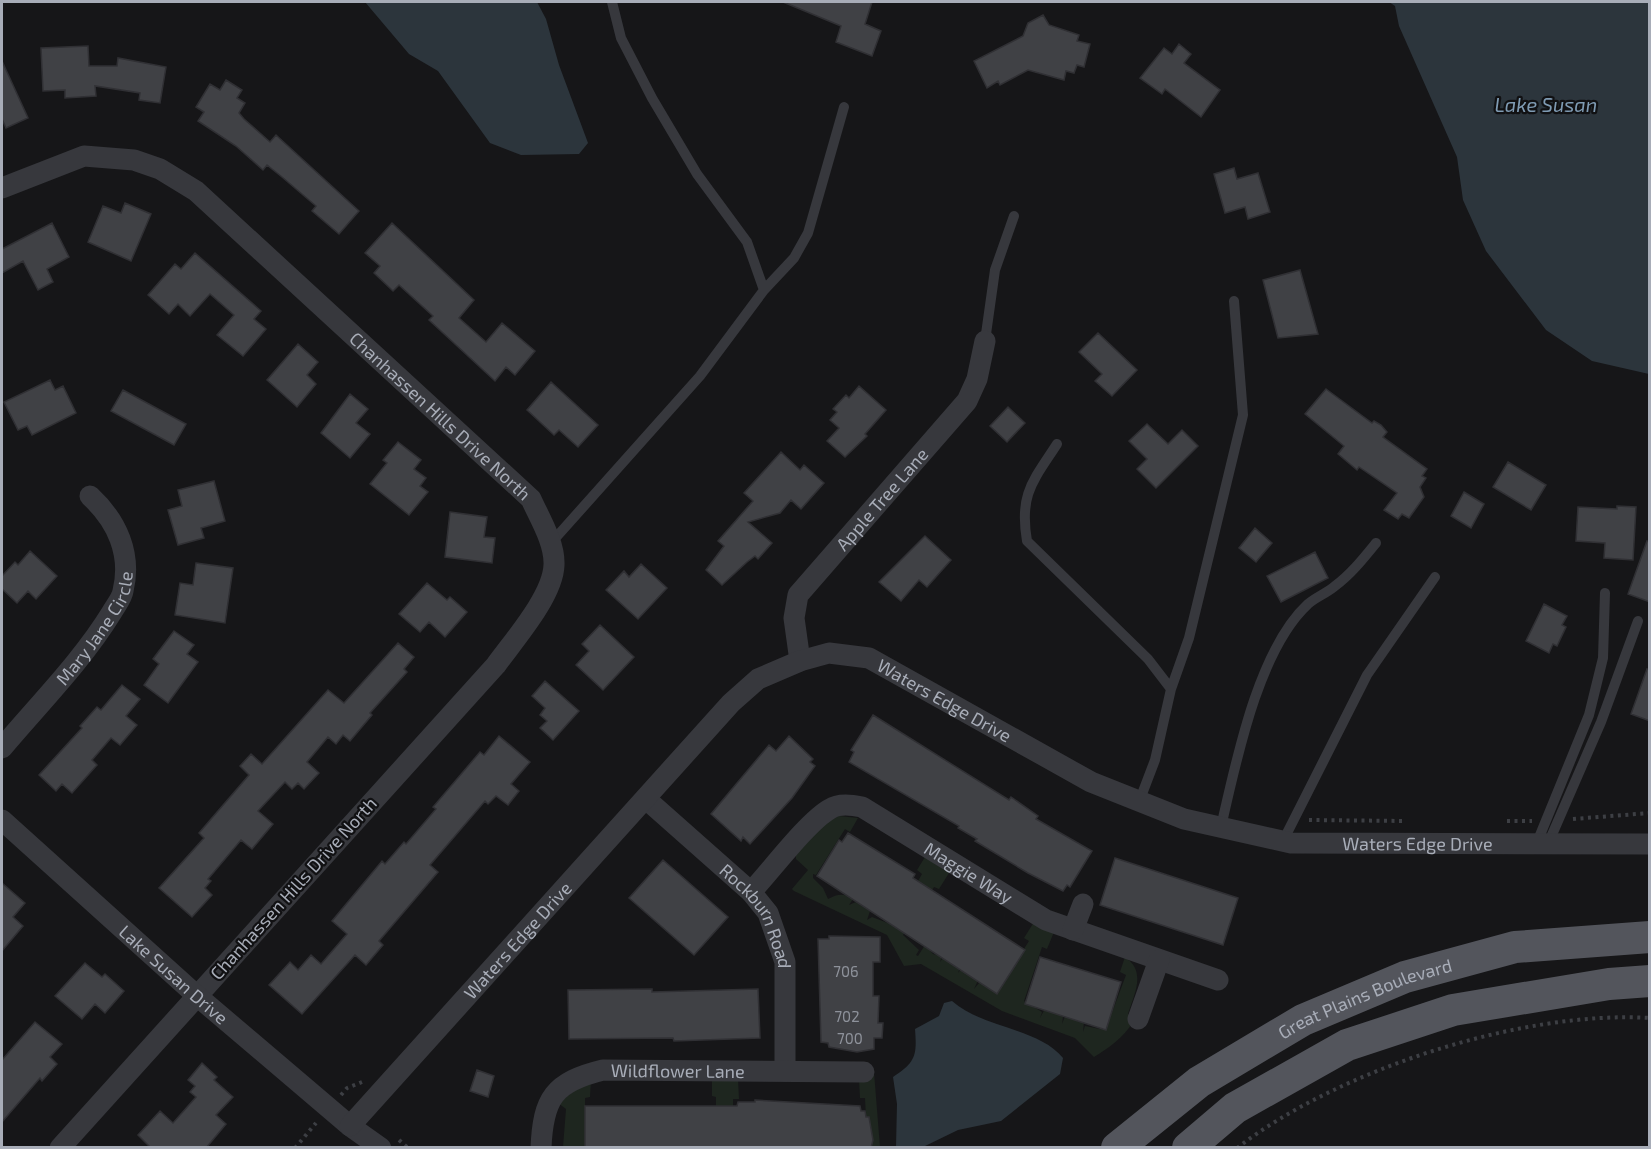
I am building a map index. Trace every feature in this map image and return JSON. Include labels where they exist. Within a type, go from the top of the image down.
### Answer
[{"type":"main road","name":"Great Plains Boulevard","points":[[1117,1148],[1199,1082],[1302,1020],[1405,977],[1515,947],[1650,937]]},
{"type":"main road","name":"Great Plains Boulevard","points":[[1188,1148],[1234,1108],[1347,1045],[1453,1010],[1609,984],[1650,981]]},
{"type":"street","name":"Chanhassen Hills Drive North","points":[[2,188],[84,156],[134,160],[160,169],[196,191],[531,500],[551,543],[555,566],[542,603],[496,665],[195,995],[60,1148]]},
{"type":"street","name":"Apple Tree Lane","points":[[800,661],[794,618],[798,596],[967,401],[977,379],[985,341]]},
{"type":"street","name":"Mary Jane Circle","points":[[2,748],[99,633],[123,594],[126,563],[119,532],[107,512],[90,496]]},
{"type":"street","name":"Waters Edge Drive","points":[[350,1126],[732,703],[758,679],[800,661],[829,653],[869,658],[1091,782],[1184,819],[1283,841],[1542,845],[1650,844]]},
{"type":"street","name":"Rockburn Road","points":[[646,799],[752,892],[768,913],[785,962],[785,1071]]},
{"type":"street","name":"Maggie Way","points":[[752,892],[816,820],[831,808],[848,805],[862,807],[1046,920],[1218,980]]},
{"type":"street","name":"Lake Susan Drive","points":[[2,820],[195,995],[350,1126],[381,1148]]},
{"type":"street","points":[[1073,930],[1083,904]]},
{"type":"street","points":[[1138,1019],[1159,960]]},
{"type":"street","name":"Wildflower Lane","points":[[541,1148],[542,1118],[549,1100],[562,1084],[582,1075],[603,1070],[864,1072]]},
{"type":"street","name":"Lake Susan Drive","points":[[350,1126],[368,1148]]},
{"type":"lane","points":[[612,2],[621,38],[652,98],[697,174],[747,242],[764,290]]},
{"type":"lane","points":[[551,543],[700,375],[764,290],[794,258],[808,233],[844,107]]},
{"type":"lane","points":[[985,341],[995,270],[1014,216]]},
{"type":"lane","points":[[1139,801],[1155,760],[1171,689],[1189,638],[1243,414],[1234,301]]},
{"type":"lane","points":[[1057,444],[1028,490],[1023,519],[1027,540],[1148,659],[1171,689]]},
{"type":"lane","points":[[1221,827],[1235,766],[1269,661],[1288,630],[1308,604],[1349,574],[1376,543]]},
{"type":"lane","points":[[1283,841],[1366,675],[1435,577]]},
{"type":"lane","points":[[1542,845],[1589,715],[1604,658],[1605,593]]},
{"type":"lane","points":[[1542,845],[1601,722],[1638,621]]},
{"type":"path","points":[[1237,1148],[1328,1093],[1406,1061],[1484,1036],[1555,1021],[1650,1018]]},
{"type":"shaded area","points":[[839,816],[858,818],[850,832],[845,829],[816,875],[813,874],[813,878],[823,888],[828,899],[838,895],[847,896],[853,899],[849,905],[856,902],[870,911],[867,920],[872,917],[893,925],[922,874],[917,870],[925,857],[949,873],[939,889],[934,887],[903,935],[919,950],[916,955],[918,956],[925,945],[933,954],[942,956],[940,962],[944,956],[961,965],[958,973],[961,969],[979,978],[974,989],[979,983],[998,990],[1029,941],[1024,938],[1034,922],[1054,932],[1047,949],[1042,947],[1024,1001],[1042,1012],[1040,1018],[1046,1007],[1063,1017],[1062,1024],[1066,1014],[1084,1021],[1083,1032],[1085,1026],[1100,1029],[1101,1025],[1107,1026],[1126,975],[1120,972],[1125,957],[1136,969],[1137,984],[1128,1014],[1132,1016],[1133,1022],[1125,1033],[1094,1057],[1075,1038],[1002,1011],[921,964],[904,966],[887,935],[794,891],[792,889],[808,870],[796,859],[796,855],[824,824]]},
{"type":"shaded area","points":[[874,1072],[880,1147],[871,1147],[873,1139],[869,1118],[866,1117],[865,1098],[860,1098],[859,1080]]},
{"type":"shaded area","points":[[591,1079],[590,1097],[585,1098],[585,1147],[563,1147],[566,1109],[558,1103]]},
{"type":"shaded area","points":[[712,1079],[738,1079],[739,1099],[733,1099],[733,1109],[716,1108],[716,1097],[712,1096]]},
{"type":"water","points":[[365,2],[537,2],[546,19],[559,65],[588,143],[579,154],[521,155],[490,143],[438,71],[409,54]]},
{"type":"water","name":"Lake Susan","points":[[1389,2],[1649,2],[1649,374],[1592,361],[1546,330],[1486,251],[1463,200],[1457,157],[1399,26],[1395,6]]},
{"type":"water","points":[[952,1001],[979,1017],[1040,1040],[1053,1048],[1063,1058],[1060,1074],[1001,1121],[958,1130],[923,1147],[896,1147],[897,1104],[893,1077],[911,1062],[916,1045],[915,1029],[939,1016],[944,1003]]},
{"type":"building","points":[[783,2],[872,2],[865,24],[881,31],[872,56],[836,42],[841,26]]},
{"type":"building","points":[[1043,15],[1049,25],[1079,35],[1077,41],[1090,44],[1084,67],[1077,65],[1074,73],[1066,71],[1064,80],[1028,70],[1000,85],[998,81],[987,88],[974,61],[1023,36],[1028,23]]},
{"type":"building","points":[[1179,44],[1191,54],[1184,63],[1220,90],[1201,117],[1165,89],[1162,94],[1140,78],[1164,48],[1172,54]]},
{"type":"building","points":[[88,46],[89,66],[117,66],[118,58],[166,67],[160,103],[139,100],[140,93],[95,86],[96,96],[65,98],[65,90],[43,91],[41,48]]},
{"type":"building","points":[[2,61],[28,118],[6,128],[2,119]]},
{"type":"building","points":[[226,80],[242,90],[237,98],[245,103],[239,113],[244,119],[270,142],[276,135],[359,211],[339,234],[312,211],[316,206],[282,177],[267,165],[263,170],[236,146],[198,121],[204,112],[196,107],[210,84],[220,90]]},
{"type":"building","points":[[1234,168],[1237,179],[1258,173],[1270,212],[1248,219],[1245,207],[1225,213],[1214,174]]},
{"type":"building","points":[[125,203],[151,214],[131,261],[88,242],[103,206],[121,213]]},
{"type":"building","points":[[52,223],[69,257],[47,269],[53,282],[38,290],[23,261],[2,273],[2,249]]},
{"type":"building","points":[[392,223],[474,300],[459,318],[486,342],[502,323],[535,351],[515,375],[506,367],[495,381],[429,320],[433,316],[399,285],[393,291],[374,273],[380,266],[365,253]]},
{"type":"building","points":[[195,253],[261,311],[254,319],[266,329],[243,356],[217,335],[234,315],[210,294],[190,316],[178,304],[169,314],[148,295],[175,264],[181,269]]},
{"type":"building","points":[[1300,270],[1318,334],[1278,338],[1263,280]]},
{"type":"building","points":[[1098,333],[1137,370],[1112,396],[1095,381],[1102,374],[1079,352]]},
{"type":"building","points":[[298,344],[318,362],[307,375],[316,384],[297,407],[267,380]]},
{"type":"building","points":[[50,380],[55,390],[63,386],[76,413],[32,435],[27,426],[18,430],[4,402]]},
{"type":"building","points":[[551,382],[598,425],[578,447],[559,430],[554,435],[527,410]]},
{"type":"building","points":[[859,386],[886,410],[865,434],[867,436],[845,457],[827,441],[839,428],[830,420],[837,412],[833,409],[846,395],[849,398]]},
{"type":"building","points":[[1326,389],[1372,423],[1374,421],[1381,425],[1387,432],[1383,437],[1427,469],[1422,476],[1426,478],[1420,487],[1424,497],[1409,518],[1402,514],[1398,519],[1384,510],[1397,493],[1359,467],[1357,470],[1338,454],[1344,446],[1305,414]]},
{"type":"building","points":[[123,390],[186,424],[174,445],[111,411]]},
{"type":"building","points":[[350,394],[368,409],[356,423],[370,434],[350,458],[321,433]]},
{"type":"building","points":[[1008,407],[1025,423],[1007,442],[990,426]]},
{"type":"building","points":[[1147,424],[1168,444],[1182,430],[1198,446],[1156,488],[1137,469],[1147,459],[1129,441]]},
{"type":"building","points":[[398,442],[421,460],[414,469],[426,478],[420,486],[428,492],[409,515],[370,484],[387,463],[383,460]]},
{"type":"building","points":[[781,452],[800,470],[804,465],[824,483],[801,509],[791,500],[780,513],[748,522],[772,543],[758,559],[755,556],[722,585],[706,570],[724,546],[718,541],[753,501],[744,493]]},
{"type":"building","points":[[1508,462],[1546,485],[1531,510],[1493,487]]},
{"type":"building","points":[[214,481],[225,521],[201,528],[204,538],[178,545],[168,510],[182,506],[178,490]]},
{"type":"building","points":[[1464,492],[1484,504],[1471,528],[1451,516]]},
{"type":"building","points":[[1617,506],[1636,507],[1633,560],[1604,558],[1605,543],[1576,541],[1578,507],[1617,509]]},
{"type":"building","points":[[450,512],[487,517],[484,537],[495,538],[492,563],[445,557]]},
{"type":"building","points":[[1255,528],[1272,543],[1256,562],[1239,548]]},
{"type":"building","points":[[925,536],[951,560],[927,587],[919,580],[901,601],[879,582]]},
{"type":"building","points":[[1647,541],[1650,542],[1650,602],[1628,594]]},
{"type":"building","points":[[30,551],[57,576],[36,599],[28,591],[17,603],[2,589],[2,576],[15,562],[18,565]]},
{"type":"building","points":[[1315,552],[1328,578],[1281,602],[1267,576]]},
{"type":"building","points":[[196,563],[233,568],[225,623],[175,615],[180,583],[193,585]]},
{"type":"building","points":[[641,564],[667,588],[638,619],[606,590],[624,571],[629,577]]},
{"type":"building","points":[[427,583],[447,600],[450,597],[467,612],[445,637],[429,622],[420,632],[399,614]]},
{"type":"building","points":[[1544,604],[1567,616],[1562,625],[1566,627],[1557,646],[1553,644],[1549,653],[1526,641]]},
{"type":"building","points":[[600,625],[634,657],[603,690],[576,665],[589,651],[582,644]]},
{"type":"building","points":[[174,631],[194,645],[187,654],[198,662],[168,703],[144,685],[159,664],[153,659]]},
{"type":"building","points":[[398,643],[414,657],[404,669],[407,672],[370,713],[372,715],[350,741],[343,735],[336,744],[328,737],[307,762],[319,773],[304,789],[298,783],[292,789],[285,782],[258,811],[273,824],[252,849],[241,840],[208,879],[211,881],[205,888],[212,895],[192,917],[159,888],[204,838],[199,833],[249,775],[240,766],[251,754],[262,764],[328,690],[344,703]]},
{"type":"building","points":[[1647,669],[1650,670],[1650,721],[1631,714]]},
{"type":"building","points":[[545,681],[579,711],[553,740],[540,728],[547,721],[540,715],[545,708],[532,696]]},
{"type":"building","points":[[122,685],[140,699],[126,716],[137,725],[120,745],[111,738],[92,760],[97,765],[72,793],[62,784],[56,791],[39,775],[82,728],[80,726],[97,707],[101,710]]},
{"type":"building","points":[[873,715],[1009,800],[1011,797],[1038,816],[1036,819],[1092,851],[1070,887],[1067,885],[1063,891],[1028,873],[975,841],[977,839],[958,828],[959,826],[849,762],[854,752],[851,750]]},
{"type":"building","points":[[499,736],[530,762],[511,784],[519,791],[508,805],[496,796],[488,804],[485,801],[430,865],[438,872],[379,941],[383,945],[366,965],[355,955],[302,1014],[269,985],[290,962],[298,970],[311,955],[321,964],[347,934],[332,921],[382,861],[385,864],[404,842],[406,844],[436,809],[433,807],[480,752],[484,755]]},
{"type":"building","points":[[789,736],[813,759],[810,762],[815,766],[792,798],[750,844],[743,837],[741,841],[711,814],[769,745],[776,751]]},
{"type":"building","points":[[848,833],[915,874],[913,878],[1025,950],[997,994],[817,876],[839,840],[842,842]]},
{"type":"building","points":[[1115,858],[1238,898],[1223,945],[1100,905]]},
{"type":"building","points":[[663,860],[728,917],[694,955],[629,898]]},
{"type":"building","points":[[2,883],[25,903],[13,917],[23,926],[2,951]]},
{"type":"building","points":[[829,936],[880,937],[880,962],[873,962],[873,996],[879,996],[878,1023],[883,1023],[882,1038],[874,1038],[874,1049],[857,1052],[829,1047],[828,1043],[821,1042],[818,939],[829,939]]},
{"type":"building","points":[[1040,957],[1121,982],[1106,1030],[1025,1004]]},
{"type":"building","points":[[85,963],[102,977],[105,974],[124,991],[105,1013],[95,1004],[82,1019],[55,996]]},
{"type":"building","points":[[652,989],[652,992],[758,989],[760,1038],[674,1041],[673,1038],[569,1039],[568,990]]},
{"type":"building","points":[[35,1022],[62,1044],[50,1057],[57,1064],[42,1081],[40,1078],[2,1122],[2,1060]]},
{"type":"building","points":[[202,1063],[217,1077],[214,1080],[233,1097],[216,1115],[226,1124],[206,1148],[151,1148],[138,1135],[160,1111],[173,1123],[196,1097],[190,1092],[195,1086],[188,1080]]},
{"type":"building","points":[[477,1070],[494,1076],[488,1097],[470,1091]]},
{"type":"building","points":[[755,1100],[860,1106],[861,1111],[865,1111],[866,1117],[869,1117],[873,1140],[871,1148],[585,1148],[585,1106],[737,1106],[738,1102],[755,1102]]}]
